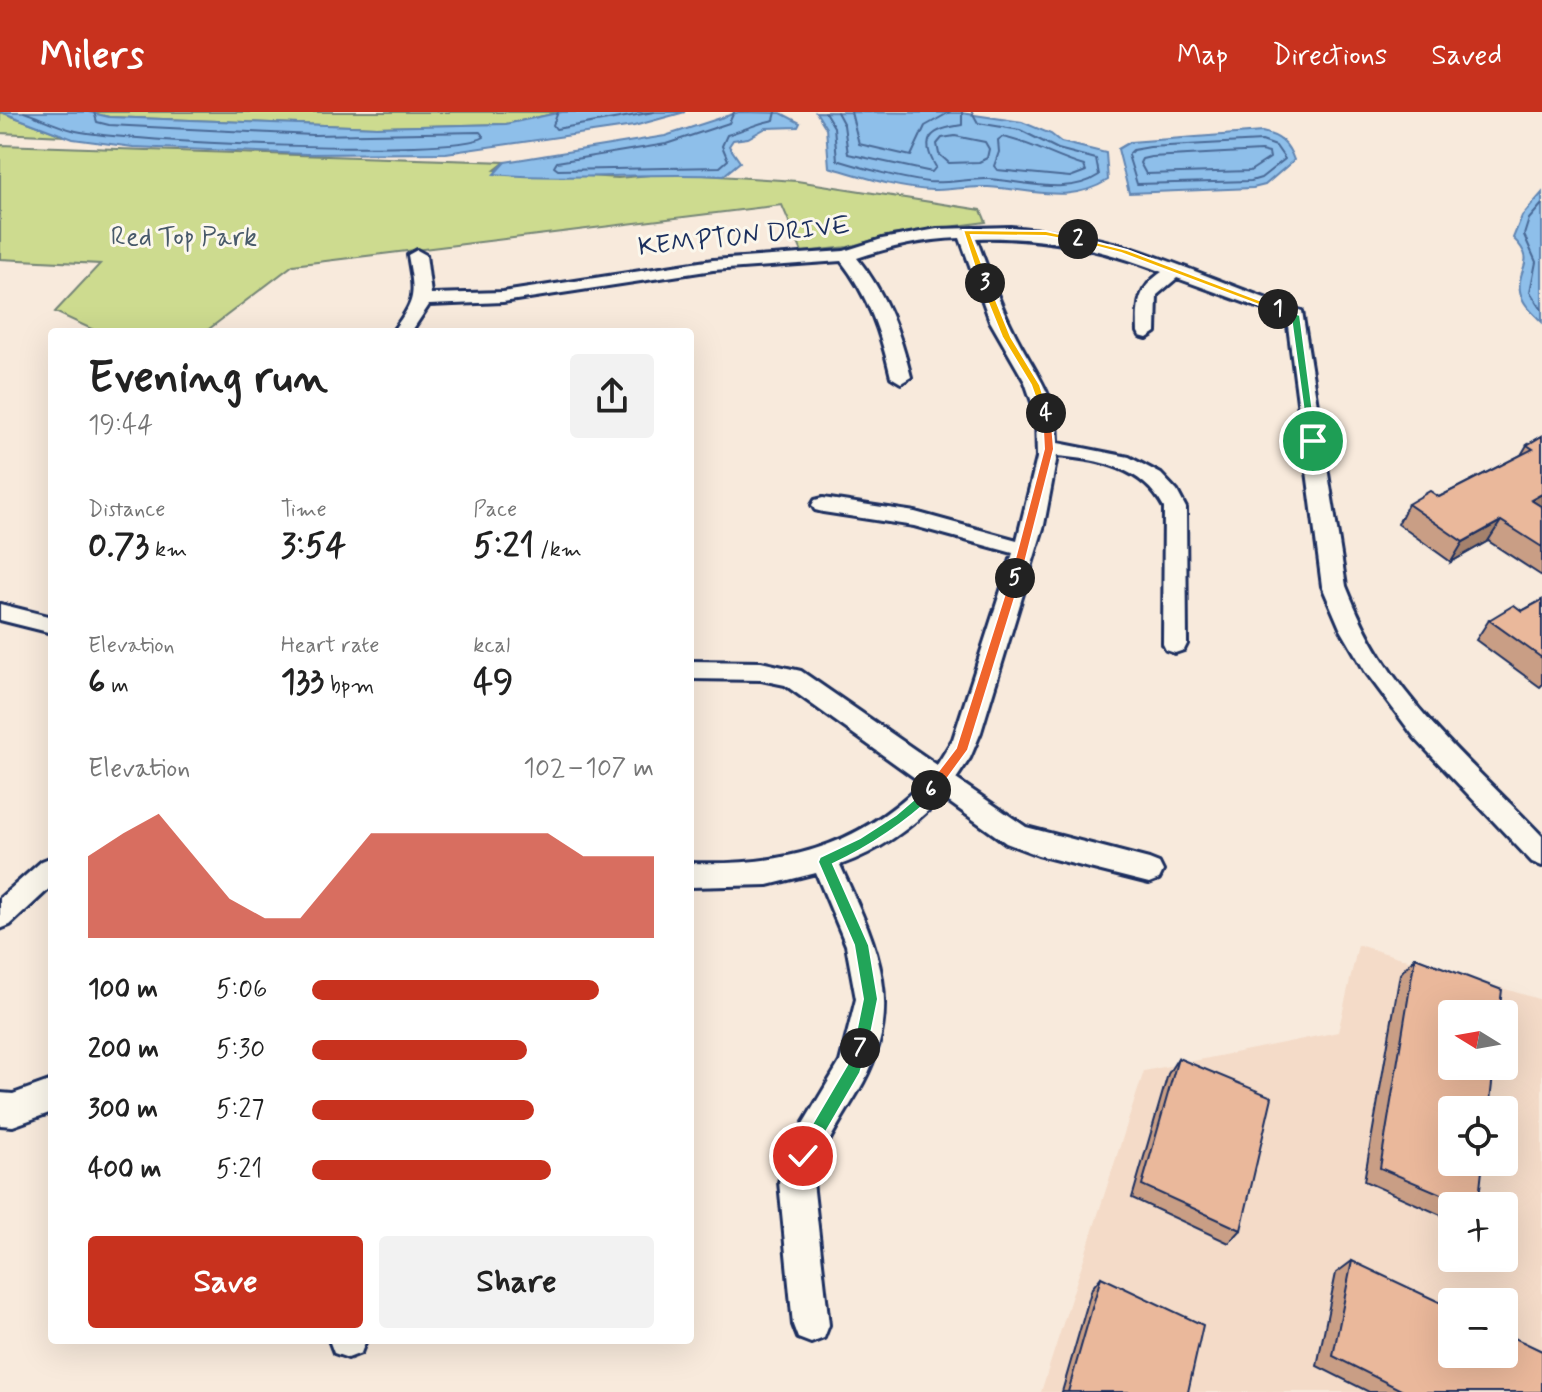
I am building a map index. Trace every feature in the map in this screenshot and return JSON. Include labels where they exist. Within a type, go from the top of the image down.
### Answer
[{"type":"street","name":"KEMPTON DRIVE","points":[[424,300],[503,297],[713,265],[846,256],[911,238],[966,232],[1046,234],[1124,251],[1296,315],[1334,586],[1349,627],[1383,683],[1423,731],[1542,854]]},
{"type":"street","points":[[694,875],[758,874],[825,862],[901,819],[940,782],[962,750],[1024,549],[1049,449],[1045,411],[1035,385],[1007,337],[966,232]]},
{"type":"street","points":[[405,328],[424,300],[417,255]]},
{"type":"street","points":[[846,256],[866,280],[886,314],[901,377]]},
{"type":"street","points":[[1147,332],[1146,297],[1153,285],[1177,271]]},
{"type":"street","points":[[1049,449],[1091,453],[1127,462],[1150,475],[1169,492],[1175,508],[1175,644]]},
{"type":"street","points":[[823,505],[915,519],[1024,549]]},
{"type":"street","points":[[0,612],[48,624]]},
{"type":"street","points":[[694,670],[761,671],[792,677],[1016,835],[1038,844],[1149,871]]},
{"type":"street","points":[[811,1325],[796,1182],[803,1156],[854,1068],[871,999],[861,945],[825,862]]},
{"type":"street","points":[[3,908],[48,872]]},
{"type":"street","points":[[0,1109],[13,1110],[48,1097]]},
{"type":"shaded area","points":[[1358,945],[1542,1000],[1542,1392],[1041,1392],[1144,1071],[1338,1032]]},
{"type":"green space","points":[[1,112],[65,136],[0,133]]},
{"type":"green space","points":[[88,112],[562,112],[506,124],[377,127],[109,117]]},
{"type":"green space","name":"Red Top Park","points":[[0,145],[505,162],[495,170],[618,178],[672,173],[797,181],[981,210],[986,222],[891,235],[848,247],[802,252],[782,205],[293,265],[210,328],[89,328],[55,312],[100,264],[0,259]]},
{"type":"water","points":[[1,112],[88,112],[109,117],[377,127],[506,124],[562,112],[685,112],[634,126],[446,153],[306,154],[133,147],[73,139]]},
{"type":"water","points":[[739,112],[781,113],[800,123],[798,127],[766,128],[748,138],[733,140],[729,146],[740,162],[723,176],[551,177],[494,174],[505,162],[665,136]]},
{"type":"water","points":[[816,112],[961,113],[1022,122],[1051,134],[1061,142],[1106,153],[1108,180],[1093,188],[1064,194],[988,187],[932,190],[893,185],[829,167],[826,128]]},
{"type":"water","points":[[1262,132],[1282,141],[1294,160],[1265,185],[1129,193],[1118,149],[1130,142]]},
{"type":"water","points":[[1542,193],[1542,322],[1521,296],[1520,283],[1526,259],[1521,246],[1513,238],[1522,216]]},
{"type":"building","points":[[1542,436],[1542,494],[1531,500],[1542,507],[1542,547],[1501,521],[1463,542],[1408,504],[1430,491],[1439,497],[1533,449],[1527,445]]},
{"type":"building","points":[[1542,600],[1542,658],[1489,620],[1514,605],[1522,611]]},
{"type":"building","points":[[1415,957],[1502,990],[1501,1000],[1438,1000],[1438,1080],[1492,1080],[1491,1096],[1438,1096],[1438,1176],[1481,1176],[1480,1192],[1438,1193],[1380,1168]]},
{"type":"building","points":[[1178,1058],[1272,1097],[1241,1230],[1142,1185]]},
{"type":"building","points":[[1352,1261],[1438,1301],[1438,1368],[1518,1368],[1518,1340],[1542,1351],[1542,1392],[1405,1392],[1333,1356]]},
{"type":"building","points":[[1101,1277],[1203,1325],[1188,1392],[1068,1392]]},
{"type":"route","points":[[803,1156],[854,1068],[871,999],[861,945],[825,862],[901,819],[940,782],[962,750],[1024,549],[1049,449],[1045,411],[1035,385],[996,314],[966,232],[1046,234],[1124,251],[1237,296],[1296,315],[1313,441]]}]
